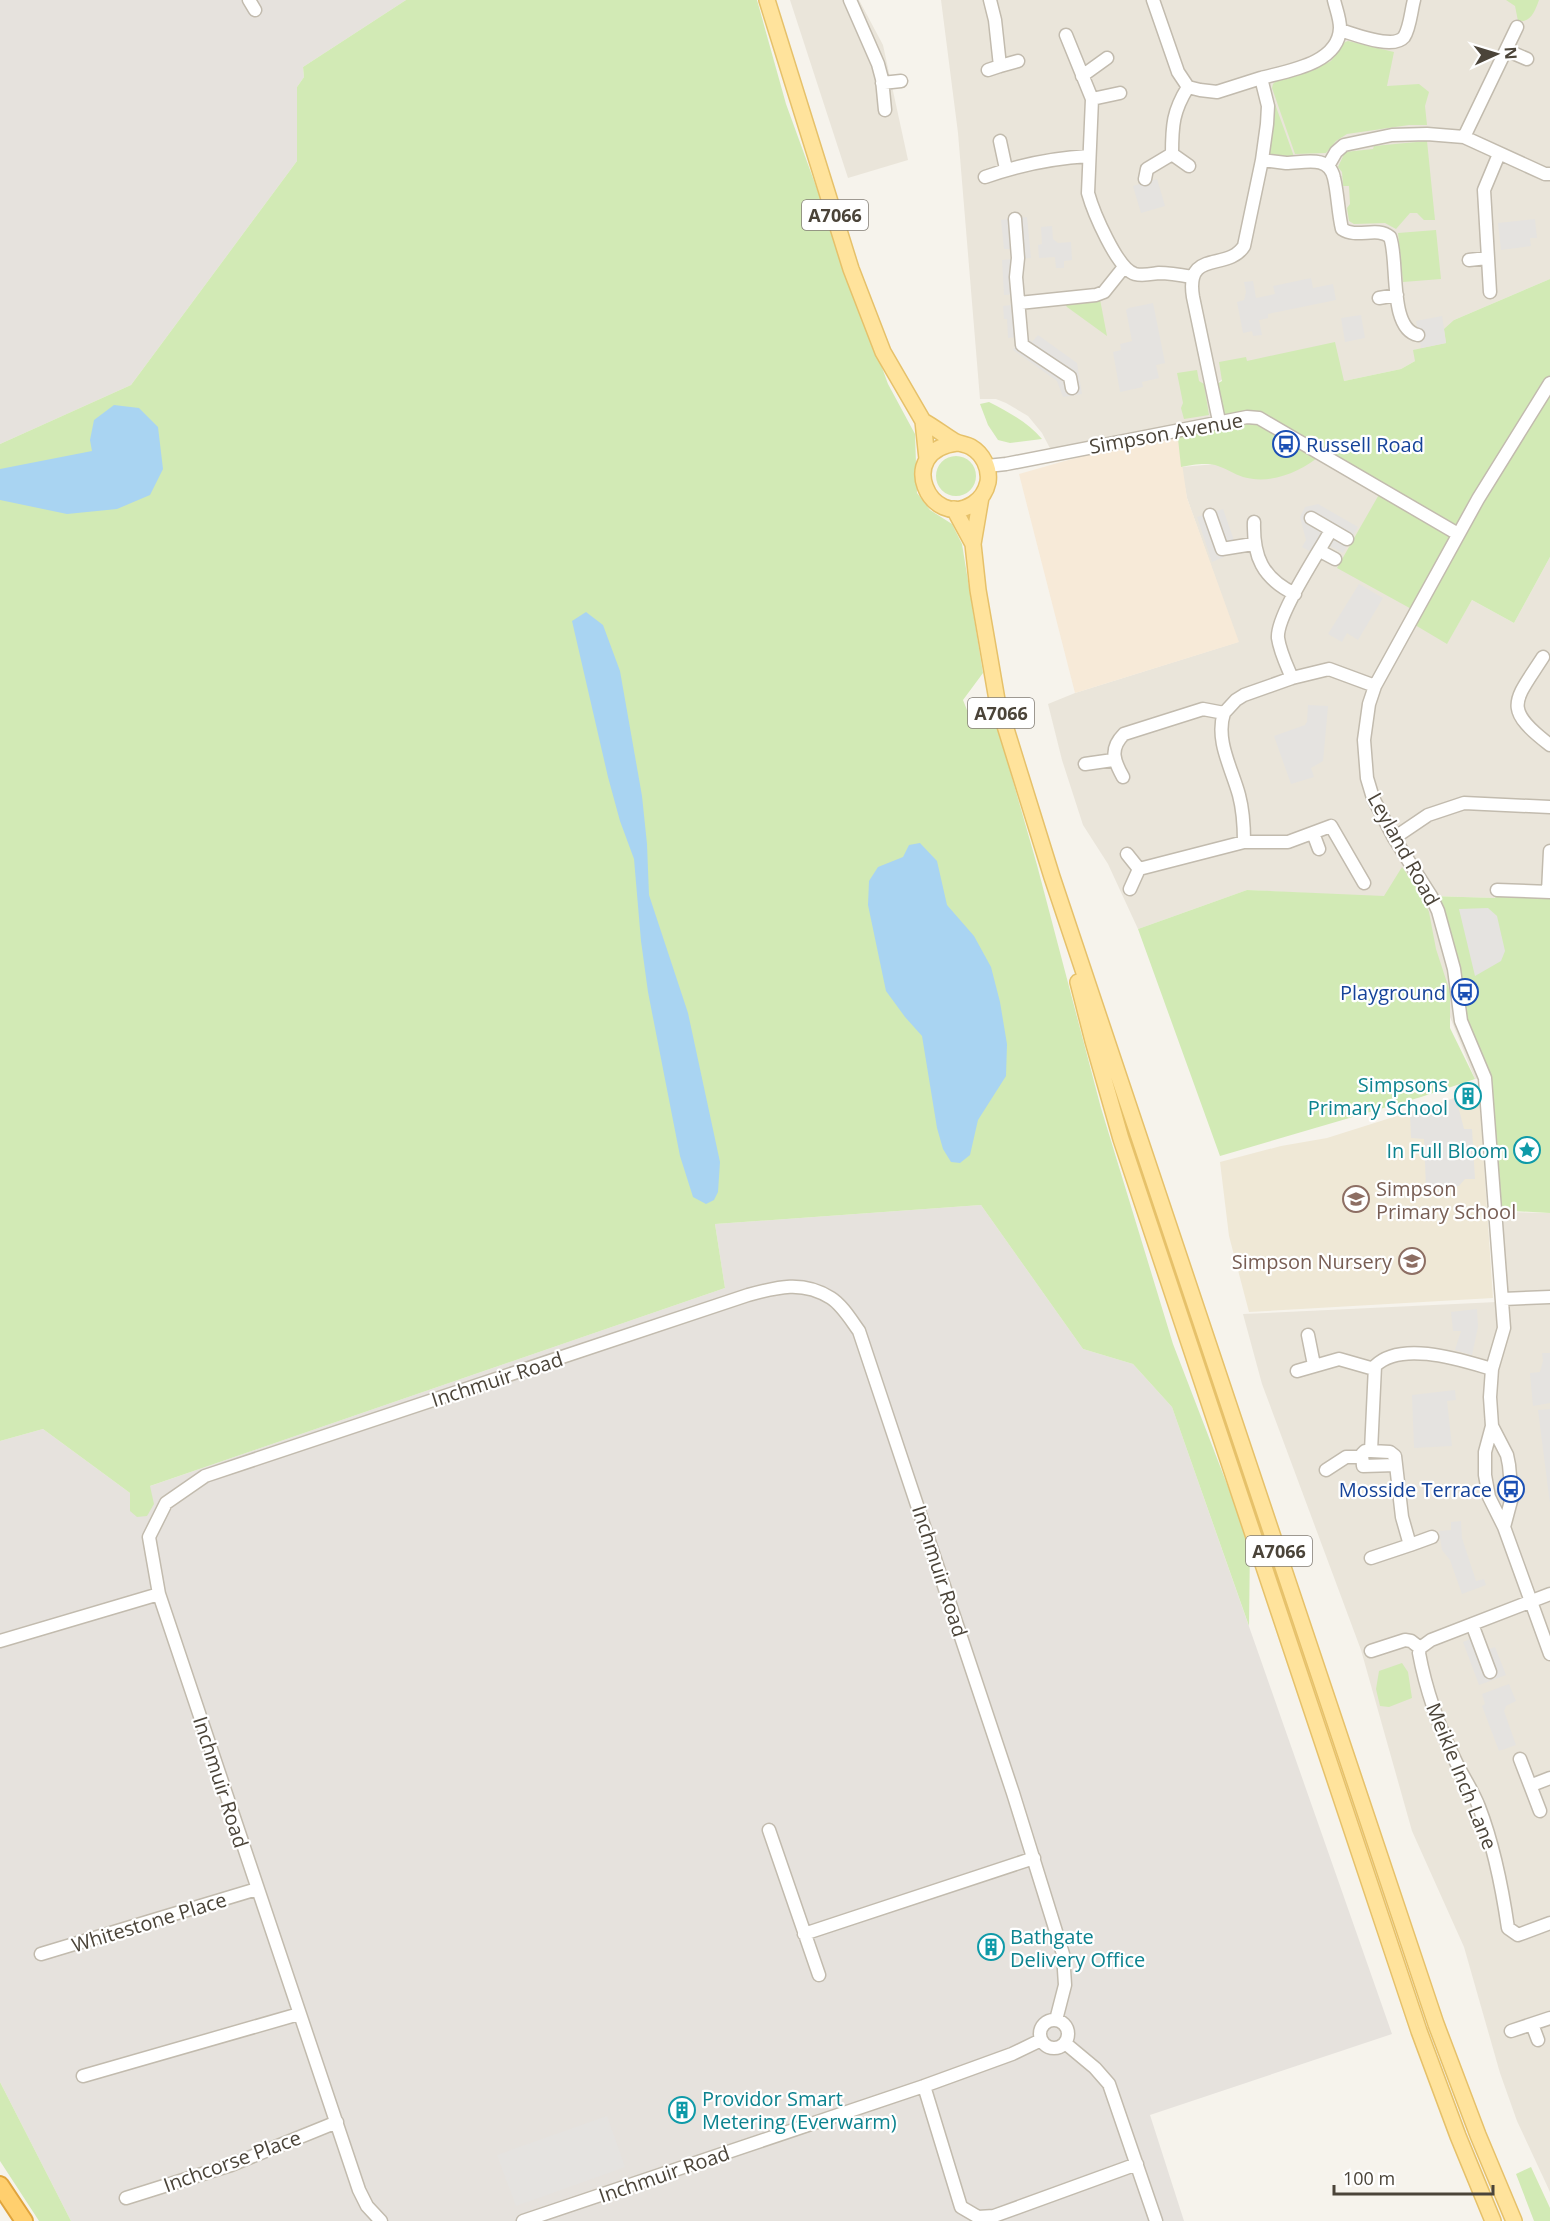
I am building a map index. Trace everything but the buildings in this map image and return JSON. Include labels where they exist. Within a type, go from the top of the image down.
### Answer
[{"type":"highway","points":[[0,2185],[24,2221]]},
{"type":"main road","name":"A7066","points":[[767,0],[851,269],[884,352],[923,421],[927,459],[922,481],[926,492],[933,501],[943,507],[954,509],[973,544]]},
{"type":"main road","name":"A7066","points":[[923,421],[957,443],[970,446],[980,454],[987,466],[989,477],[987,487],[981,497],[973,544],[978,590],[997,700],[1053,877],[1436,2024],[1478,2135],[1514,2221]]},
{"type":"main road","points":[[927,459],[945,444],[957,443]]},
{"type":"main road","points":[[954,509],[974,504],[981,497]]},
{"type":"main road","name":"A7066","points":[[1053,877],[1093,1041],[1121,1139],[1419,2031],[1493,2221]]},
{"type":"street","points":[[850,0],[878,64],[885,110]]},
{"type":"street","points":[[990,0],[995,20],[994,68],[1018,61]]},
{"type":"street","points":[[1153,0],[1178,72],[1188,87],[1217,92],[1304,66],[1326,55],[1335,43],[1340,30],[1334,0]]},
{"type":"street","points":[[1340,30],[1385,42],[1398,42],[1406,33],[1414,0]]},
{"type":"street","points":[[1464,137],[1516,27]]},
{"type":"street","points":[[1066,35],[1092,99],[1088,193],[1091,205],[1124,267],[1138,274],[1160,273],[1192,277]]},
{"type":"street","points":[[1506,50],[1527,59]]},
{"type":"street","points":[[1082,76],[1107,58]]},
{"type":"street","points":[[1219,421],[1191,283],[1192,277],[1205,264],[1235,256],[1240,251],[1250,221],[1262,159],[1268,106],[1260,78]]},
{"type":"street","points":[[882,83],[901,81]]},
{"type":"street","points":[[1172,154],[1172,129],[1178,104],[1188,87]]},
{"type":"street","points":[[1092,99],[1120,93]]},
{"type":"street","points":[[1328,166],[1336,152],[1344,145],[1392,135],[1427,134],[1464,137],[1545,174],[1550,174]]},
{"type":"street","points":[[1000,141],[1006,169]]},
{"type":"street","points":[[1172,154],[1189,166]]},
{"type":"street","points":[[1144,179],[1147,169],[1172,154]]},
{"type":"street","points":[[1490,292],[1484,190],[1499,154]]},
{"type":"street","points":[[985,177],[1006,169],[1058,158],[1089,156]]},
{"type":"street","points":[[1262,159],[1285,163],[1320,162],[1328,166],[1335,178],[1342,229],[1348,233],[1384,232],[1390,237],[1403,326],[1408,332],[1418,335]]},
{"type":"street","points":[[1015,219],[1018,258],[1016,277],[1022,345],[1070,377],[1072,388]]},
{"type":"street","points":[[1469,260],[1487,258]]},
{"type":"street","points":[[1019,303],[1096,295],[1104,292],[1124,267]]},
{"type":"street","points":[[1379,298],[1397,295]]},
{"type":"street","name":"Leyland Road","points":[[1550,383],[1458,534],[1375,686],[1366,722],[1364,757],[1372,798],[1438,910],[1454,969],[1461,1021],[1485,1078],[1504,1332],[1492,1369],[1490,1397],[1492,1426],[1485,1452],[1485,1475],[1493,1508],[1504,1527],[1550,1654]]},
{"type":"street","name":"Simpson Avenue","points":[[987,466],[1219,421],[1247,417],[1259,418],[1458,534]]},
{"type":"street","points":[[1210,515],[1222,549],[1253,544]]},
{"type":"street","points":[[1311,518],[1347,539]]},
{"type":"street","points":[[1254,522],[1253,544],[1260,562],[1280,587],[1295,594]]},
{"type":"street","points":[[1292,678],[1278,638],[1279,626],[1331,530]]},
{"type":"street","points":[[1320,550],[1335,559]]},
{"type":"street","points":[[1543,657],[1525,685],[1516,709],[1521,719],[1550,745]]},
{"type":"street","points":[[1244,842],[1244,820],[1239,796],[1221,740],[1224,713],[1244,695],[1292,678],[1329,669],[1375,686]]},
{"type":"street","points":[[1123,777],[1113,760],[1114,749],[1124,734],[1203,709],[1224,713]]},
{"type":"street","points":[[1085,764],[1113,760]]},
{"type":"street","points":[[1394,838],[1428,814],[1464,803],[1550,807]]},
{"type":"street","points":[[1139,869],[1244,842],[1281,842],[1331,826],[1364,883]]},
{"type":"street","points":[[1313,833],[1319,849]]},
{"type":"street","points":[[1497,890],[1549,892],[1550,851]]},
{"type":"street","points":[[1127,854],[1139,869]]},
{"type":"street","points":[[1130,889],[1139,869]]},
{"type":"street","name":"Inchmuir Road","points":[[381,2221],[367,2206],[359,2190],[256,1889],[159,1594],[149,1537],[166,1503],[205,1476],[748,1295],[782,1286],[812,1289],[832,1299],[859,1331],[908,1472],[1064,1954],[1065,1985],[1056,2020],[1048,2021],[1042,2028],[1041,2040],[1012,2054],[924,2086],[523,2221]]},
{"type":"street","points":[[1503,1299],[1550,1297]]},
{"type":"street","points":[[1308,1335],[1314,1365]]},
{"type":"street","points":[[1366,1454],[1374,1369],[1377,1363],[1387,1358],[1407,1354],[1437,1355],[1492,1369]]},
{"type":"street","points":[[1297,1371],[1339,1359],[1374,1369]]},
{"type":"street","name":"Leyland Road","points":[[1492,1426],[1507,1455],[1509,1465],[1512,1497],[1510,1512],[1504,1527]]},
{"type":"street","points":[[1326,1470],[1341,1454],[1393,1453],[1402,1517],[1410,1545]]},
{"type":"street","points":[[1371,1558],[1432,1537]]},
{"type":"street","points":[[0,1641],[159,1594]]},
{"type":"street","points":[[1371,1650],[1405,1640],[1411,1641],[1420,1648],[1431,1640],[1550,1594]]},
{"type":"street","points":[[1472,1624],[1490,1672]]},
{"type":"street","name":"Meikle Inch Lane","points":[[1420,1648],[1430,1699],[1455,1760],[1479,1806],[1487,1831],[1501,1884],[1508,1928],[1518,1935],[1550,1923]]},
{"type":"street","points":[[1520,1759],[1532,1785],[1540,1811]]},
{"type":"street","points":[[1532,1785],[1550,1778]]},
{"type":"street","points":[[769,1830],[819,1975]]},
{"type":"street","points":[[804,1934],[1034,1858]]},
{"type":"street","name":"Whitestone Place","points":[[41,1954],[256,1889]]},
{"type":"street","points":[[83,2076],[299,2014]]},
{"type":"street","points":[[1511,2031],[1550,2018]]},
{"type":"street","points":[[1041,2040],[1052,2048],[1065,2043],[1068,2035],[1067,2027],[1056,2020]]},
{"type":"street","points":[[1532,2024],[1538,2040]]},
{"type":"street","points":[[1065,2043],[1095,2068],[1109,2084],[1156,2221]]},
{"type":"street","points":[[924,2086],[961,2207],[978,2217],[994,2216],[1137,2163]]},
{"type":"street","name":"Inchcorse Place","points":[[126,2198],[231,2165],[337,2122]]},
{"type":"shaded area","points":[[0,0],[406,0],[303,67],[304,77],[297,87],[297,161],[131,385],[0,444]]},
{"type":"shaded area","points":[[790,0],[859,0],[883,45],[908,160],[848,178]]},
{"type":"shaded area","points":[[941,0],[1550,0],[1550,279],[1454,320],[1446,343],[1401,369],[1330,384],[1247,361],[1213,386],[1219,421],[1053,454],[1042,433],[1028,416],[996,399],[980,399],[958,133]]},
{"type":"shaded area","points":[[1157,179],[1165,206],[1141,213],[1133,186]]},
{"type":"shaded area","points":[[1027,217],[1031,258],[1013,259],[1015,294],[1004,295],[1002,260],[1012,259],[1012,249],[1004,249],[1001,220]]},
{"type":"shaded area","points":[[1535,219],[1537,238],[1530,238],[1531,246],[1501,250],[1498,223]]},
{"type":"shaded area","points":[[1052,226],[1053,239],[1058,243],[1071,242],[1072,260],[1064,261],[1064,268],[1056,268],[1055,257],[1039,258],[1038,245],[1042,244],[1041,227]]},
{"type":"shaded area","points":[[1311,278],[1313,288],[1333,284],[1336,300],[1268,314],[1268,318],[1259,320],[1262,335],[1253,336],[1252,331],[1243,333],[1237,302],[1244,300],[1246,292],[1244,282],[1253,281],[1256,298],[1275,294],[1273,286]]},
{"type":"shaded area","points":[[1153,303],[1165,363],[1156,365],[1159,378],[1142,382],[1143,387],[1120,392],[1113,352],[1121,350],[1120,344],[1132,341],[1126,310]]},
{"type":"shaded area","points":[[1011,305],[1013,322],[1025,321],[1026,336],[1032,342],[1038,335],[1077,363],[1082,394],[1063,397],[1057,381],[1013,350],[1017,343],[1016,337],[1008,338],[1007,319],[1004,319],[1003,306]]},
{"type":"shaded area","points":[[1361,315],[1365,338],[1345,342],[1341,318]]},
{"type":"shaded area","points":[[1442,316],[1446,343],[1421,348],[1416,321]]},
{"type":"shaded area","points":[[1177,429],[1187,498],[1239,642],[1075,693],[1019,474]]},
{"type":"shaded area","points":[[1321,455],[1381,490],[1447,643],[1472,600],[1514,623],[1550,557],[1550,892],[1497,891],[1495,898],[1432,896],[1485,1078],[1475,1079],[1402,898],[1247,890],[1138,929],[1108,864],[1083,825],[1062,760],[1048,704],[1075,693],[1238,642],[1187,498],[1181,467]]},
{"type":"shaded area","points":[[1318,504],[1358,527],[1343,553],[1324,543],[1317,555],[1302,547],[1306,540],[1300,517],[1305,507]]},
{"type":"shaded area","points":[[1223,509],[1237,549],[1223,554],[1224,557],[1212,562],[1197,517]]},
{"type":"shaded area","points":[[1359,584],[1383,598],[1358,640],[1347,633],[1342,642],[1328,634]]},
{"type":"shaded area","points":[[1308,705],[1328,706],[1323,761],[1311,768],[1314,777],[1291,784],[1274,736],[1305,725]]},
{"type":"shaded area","points":[[1488,908],[1497,916],[1505,951],[1501,961],[1475,976],[1459,909]]},
{"type":"shaded area","name":"Simpson Primary School","points":[[1479,1090],[1493,1298],[1249,1312],[1229,1236],[1220,1162],[1281,1146],[1327,1138]]},
{"type":"shaded area","points":[[1456,1098],[1464,1129],[1472,1129],[1475,1179],[1465,1179],[1459,1186],[1426,1188],[1424,1139],[1411,1138],[1410,1114]]},
{"type":"shaded area","points":[[981,1205],[1083,1349],[1133,1364],[1172,1407],[1392,2034],[1150,2115],[1184,2221],[71,2221],[0,2082],[0,1441],[43,1429],[130,1493],[725,1288],[715,1224]]},
{"type":"shaded area","points":[[1502,1212],[1550,1213],[1550,2192],[1517,2121],[1500,2073],[1464,1947],[1412,1831],[1361,1650],[1262,1384],[1243,1314],[1497,1302]]},
{"type":"shaded area","points":[[1477,1309],[1478,1327],[1472,1355],[1455,1350],[1461,1331],[1453,1331],[1451,1312]]},
{"type":"shaded area","points":[[1542,1353],[1550,1353],[1550,1403],[1533,1406],[1530,1373],[1540,1372],[1543,1361]]},
{"type":"shaded area","points":[[1455,1390],[1456,1400],[1447,1401],[1452,1446],[1414,1448],[1412,1395]]},
{"type":"shaded area","points":[[1550,1409],[1550,1504],[1538,1410]]},
{"type":"shaded area","points":[[1461,1521],[1462,1538],[1476,1581],[1484,1579],[1486,1585],[1462,1594],[1450,1560],[1442,1550],[1439,1531],[1451,1530],[1451,1522]]},
{"type":"shaded area","points":[[1480,1635],[1486,1650],[1495,1647],[1506,1675],[1479,1685],[1463,1642]]},
{"type":"shaded area","points":[[1509,1684],[1516,1701],[1506,1706],[1504,1711],[1516,1745],[1499,1751],[1482,1706],[1485,1704],[1482,1694]]},
{"type":"shaded area","points":[[607,2116],[625,2167],[516,2206],[497,2155]]},
{"type":"green space","points":[[406,0],[757,0],[786,104],[888,384],[915,434],[917,493],[930,510],[952,524],[962,544],[983,673],[963,700],[967,710],[994,715],[1037,865],[1101,1108],[1173,1344],[1250,1544],[1249,1626],[1172,1407],[1133,1364],[1083,1349],[981,1205],[715,1224],[725,1288],[150,1486],[154,1504],[147,1516],[137,1517],[130,1511],[130,1493],[43,1429],[0,1441],[0,444],[131,385],[297,161],[297,87],[304,77],[303,67]]},
{"type":"green space","points":[[1506,0],[1539,0],[1529,18],[1518,21],[1515,6]]},
{"type":"green space","points":[[1348,41],[1394,52],[1387,86],[1419,84],[1429,92],[1425,106],[1427,125],[1409,125],[1347,134],[1336,141],[1326,153],[1295,154],[1272,88],[1273,84],[1277,80],[1331,61]]},
{"type":"green space","points":[[1267,100],[1275,104],[1296,162],[1262,160]]},
{"type":"green space","points":[[1427,141],[1435,220],[1424,220],[1417,213],[1410,213],[1396,229],[1385,223],[1354,224],[1349,221],[1347,208],[1350,204],[1349,186],[1343,186],[1342,172],[1338,167],[1345,152],[1373,149],[1374,146]]},
{"type":"green space","points":[[1436,230],[1441,279],[1403,282],[1398,233]]},
{"type":"green space","points":[[1550,279],[1550,557],[1514,623],[1472,600],[1447,644],[1410,622],[1415,611],[1337,568],[1381,491],[1321,455],[1294,472],[1264,479],[1243,477],[1214,465],[1200,464],[1181,467],[1177,429],[1219,421],[1213,386],[1222,381],[1219,362],[1246,357],[1247,361],[1335,342],[1344,381],[1401,369],[1415,361],[1413,350],[1446,343],[1444,329],[1454,320]]},
{"type":"green space","points":[[1099,294],[1107,336],[1067,307],[1061,299]]},
{"type":"green space","points":[[1197,370],[1199,381],[1204,384],[1209,415],[1184,419],[1177,373]]},
{"type":"green space","points":[[989,402],[1024,422],[1042,439],[1010,443],[998,440],[988,425],[980,404]]},
{"type":"green space","points":[[956,456],[964,457],[970,462],[975,468],[975,484],[970,490],[964,495],[956,496],[948,495],[942,490],[937,484],[936,476],[937,468],[942,462],[948,457]]},
{"type":"green space","points":[[1402,867],[1419,890],[1429,912],[1436,949],[1450,992],[1450,1028],[1475,1079],[1220,1156],[1138,929],[1247,890],[1384,896]]},
{"type":"green space","points":[[1497,890],[1550,892],[1550,1213],[1496,1210],[1487,1093],[1464,1033],[1431,896],[1495,898]]},
{"type":"green space","points":[[1402,1663],[1408,1672],[1412,1698],[1389,1707],[1380,1706],[1376,1689],[1379,1671]]},
{"type":"green space","points":[[0,2082],[71,2221],[39,2221],[0,2161]]},
{"type":"green space","points":[[1531,2167],[1550,2208],[1550,2221],[1534,2221],[1516,2174]]},
{"type":"water","points":[[114,405],[139,408],[158,427],[163,469],[150,495],[117,509],[67,514],[0,500],[0,469],[92,451],[90,440],[94,420]]},
{"type":"water","points":[[586,612],[603,625],[620,671],[642,796],[649,895],[688,1013],[720,1162],[718,1192],[714,1200],[706,1204],[693,1197],[680,1156],[648,992],[634,859],[620,821],[608,777],[572,621]]},
{"type":"water","points":[[920,843],[937,861],[947,905],[974,936],[991,967],[1007,1044],[1006,1076],[978,1120],[970,1155],[960,1163],[951,1162],[943,1149],[937,1128],[922,1036],[886,991],[868,905],[869,881],[878,867],[903,857],[909,845]]},
{"type":"place","name":"Russell Road","points":[[1286,444]]},
{"type":"place","name":"Playground","points":[[1465,992]]},
{"type":"place","name":"Simpsons Primary School","points":[[1468,1096]]},
{"type":"place","name":"In Full Bloom","points":[[1527,1150]]},
{"type":"place","name":"Simpson Primary School","points":[[1356,1199]]},
{"type":"place","name":"Simpson Nursery","points":[[1412,1261]]},
{"type":"place","name":"Mosside Terrace","points":[[1511,1489]]},
{"type":"place","name":"Bathgate Delivery Office","points":[[991,1947]]},
{"type":"place","name":"Providor Smart Metering (Everwarm)","points":[[682,2110]]}]
